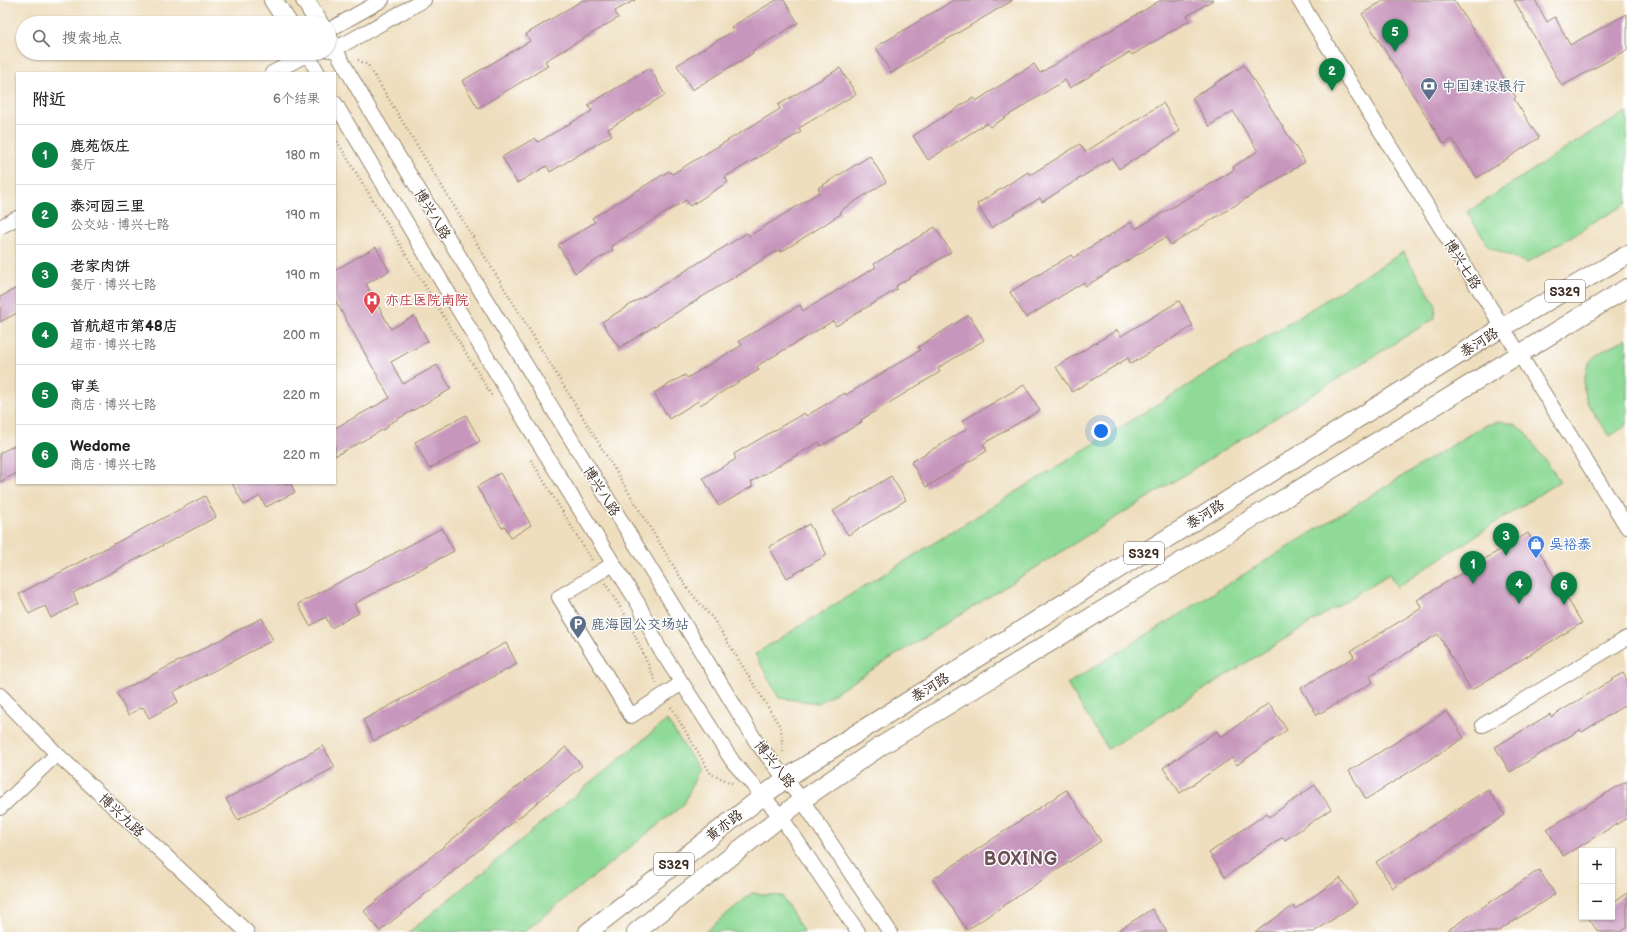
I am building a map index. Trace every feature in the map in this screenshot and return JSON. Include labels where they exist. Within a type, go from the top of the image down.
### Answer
[{"type":"main road","points":[[273,0],[283,16]]},
{"type":"main road","points":[[305,0],[315,16]]},
{"type":"main road","name":"泰河路","points":[[785,779],[1503,327],[1627,255]]},
{"type":"main road","name":"泰河路","points":[[802,800],[881,746],[1627,288]]},
{"type":"main road","name":"黄亦路","points":[[588,932],[785,779]]},
{"type":"main road","name":"黄亦路","points":[[636,932],[802,800]]},
{"type":"street","points":[[336,26],[382,0]]},
{"type":"street","points":[[336,44],[424,0]]},
{"type":"street","name":"博兴七路","points":[[1299,0],[1627,527]]},
{"type":"street","name":"博兴八路","points":[[336,54],[757,743],[802,800],[890,932]]},
{"type":"street","points":[[274,72],[295,60]]},
{"type":"street","points":[[312,60],[318,72]]},
{"type":"street","name":"博兴八路","points":[[336,105],[521,414],[639,605],[658,646],[733,762],[781,817],[858,932]]},
{"type":"street","points":[[0,227],[16,219]]},
{"type":"street","points":[[613,564],[559,597],[631,716],[682,683]]},
{"type":"street","points":[[1483,725],[1627,638]]},
{"type":"street","name":"博兴九路","points":[[0,695],[57,754],[247,932]]},
{"type":"street","points":[[0,808],[57,754]]},
{"type":"path","points":[[336,49],[368,65],[686,588],[714,620],[775,719],[781,729],[785,779]]},
{"type":"path","points":[[336,140],[496,403]]},
{"type":"path","points":[[529,457],[626,616],[652,675],[711,774],[736,785]]},
{"type":"green space","points":[[1627,112],[1627,203],[1527,263],[1489,247],[1467,212],[1584,137]]},
{"type":"green space","points":[[1403,252],[1436,305],[1435,318],[819,703],[779,698],[755,654]]},
{"type":"green space","points":[[1627,338],[1627,425],[1610,436],[1589,407],[1584,391],[1584,382],[1587,366],[1591,360],[1601,352]]},
{"type":"green space","points":[[1500,421],[1516,425],[1526,433],[1560,481],[1397,587],[1389,574],[1108,749],[1067,684],[1483,426]]},
{"type":"green space","points":[[667,720],[699,769],[684,804],[524,932],[409,932]]},
{"type":"green space","points":[[752,893],[782,896],[804,932],[705,932]]},
{"type":"building","points":[[583,0],[635,0],[615,11],[618,18],[545,61],[548,66],[478,108],[462,81],[530,41],[526,34]]},
{"type":"building","points":[[776,0],[784,0],[798,23],[752,51],[753,53],[692,90],[677,65],[733,31],[731,27]]},
{"type":"building","points":[[954,0],[1013,0],[891,73],[876,47]]},
{"type":"building","points":[[1161,0],[1213,0],[1187,16],[1190,20],[1132,55],[1130,52],[1070,88],[1065,80],[990,127],[987,123],[928,160],[913,136],[973,98],[976,101],[1034,64],[1040,73]]},
{"type":"building","points":[[1384,0],[1454,0],[1516,97],[1514,99],[1539,138],[1477,178],[1452,139],[1444,144],[1362,14]]},
{"type":"building","points":[[1514,0],[1535,0],[1547,22],[1555,17],[1570,45],[1627,14],[1627,50],[1562,86]]},
{"type":"building","points":[[1244,65],[1305,162],[1171,245],[1166,237],[1086,286],[1084,282],[1026,318],[1010,292],[1071,255],[1073,258],[1131,222],[1136,229],[1234,170],[1233,167],[1258,151],[1233,111],[1209,126],[1192,98]]},
{"type":"building","points":[[650,68],[665,95],[608,129],[612,135],[550,172],[547,166],[517,183],[502,157],[535,138],[538,142],[592,111],[588,105]]},
{"type":"building","points":[[840,68],[856,94],[799,128],[801,132],[725,177],[728,182],[690,206],[686,200],[611,246],[613,250],[575,273],[558,245],[595,222],[592,218],[669,171],[672,174],[780,109],[778,105]]},
{"type":"building","points":[[1163,103],[1180,131],[1119,169],[1112,158],[1042,202],[1040,198],[991,228],[977,204],[1028,172],[1030,175],[1080,144],[1085,152]]},
{"type":"building","points":[[870,156],[886,182],[840,211],[841,214],[781,252],[780,249],[619,348],[602,322],[747,233],[749,236],[820,192],[818,188]]},
{"type":"building","points":[[935,227],[951,252],[896,286],[897,289],[836,326],[833,321],[757,366],[759,370],[700,405],[698,401],[669,419],[654,393],[685,375],[687,378],[742,345],[739,341],[800,305],[803,311],[876,267],[874,264]]},
{"type":"building","points":[[376,247],[389,271],[366,284],[391,329],[414,316],[428,341],[391,362],[403,384],[437,365],[451,389],[387,425],[388,427],[336,455],[336,427],[390,398],[336,302],[336,269]]},
{"type":"building","points":[[16,289],[16,314],[0,322],[0,297]]},
{"type":"building","points":[[1179,301],[1193,326],[1131,364],[1128,358],[1072,392],[1056,367],[1117,330],[1121,336]]},
{"type":"building","points":[[969,315],[984,340],[938,368],[940,372],[861,420],[862,422],[821,446],[819,442],[751,482],[753,486],[719,506],[703,478],[736,459],[734,454],[804,413],[806,416],[845,393],[846,395],[920,350],[918,347]]},
{"type":"building","points":[[1024,385],[1040,410],[983,444],[987,451],[926,487],[911,462],[967,429],[962,421]]},
{"type":"building","points":[[466,415],[480,441],[429,469],[415,442]]},
{"type":"building","points":[[16,445],[16,474],[0,482],[0,453]]},
{"type":"building","points":[[500,473],[531,525],[511,538],[505,526],[502,528],[477,487]]},
{"type":"building","points":[[891,476],[906,500],[848,535],[833,511]]},
{"type":"building","points":[[233,484],[291,484],[295,492],[266,507],[260,496],[244,505]]},
{"type":"building","points":[[205,496],[216,517],[73,593],[78,604],[51,618],[45,606],[29,614],[19,594]]},
{"type":"building","points":[[809,524],[827,555],[787,578],[769,547]]},
{"type":"building","points":[[442,528],[454,551],[354,604],[359,613],[331,628],[326,617],[310,626],[298,604]]},
{"type":"building","points":[[1528,533],[1582,623],[1471,690],[1438,634],[1369,676],[1373,682],[1317,715],[1301,688],[1354,657],[1351,651],[1422,608],[1417,600]]},
{"type":"building","points":[[262,618],[273,640],[173,692],[178,702],[149,718],[143,707],[128,715],[117,693]]},
{"type":"building","points":[[506,643],[517,664],[374,741],[363,720]]},
{"type":"building","points":[[1623,673],[1627,680],[1627,704],[1582,732],[1580,730],[1510,772],[1495,747],[1550,714],[1551,717]]},
{"type":"building","points":[[1269,703],[1287,730],[1237,765],[1232,758],[1180,793],[1163,768],[1217,731],[1221,737]]},
{"type":"building","points":[[1447,711],[1464,738],[1366,799],[1349,771]]},
{"type":"building","points":[[323,746],[335,767],[238,820],[226,799]]},
{"type":"building","points":[[566,747],[582,766],[380,931],[364,911]]},
{"type":"building","points":[[1627,781],[1627,818],[1563,856],[1547,829]]},
{"type":"building","points":[[1315,785],[1331,809],[1285,840],[1283,837],[1225,877],[1209,853],[1267,813],[1269,817]]},
{"type":"building","points":[[1488,789],[1505,815],[1393,888],[1376,862]]},
{"type":"building","points":[[1066,790],[1101,841],[967,930],[933,879]]},
{"type":"building","points":[[1539,870],[1555,894],[1497,932],[1445,932]]},
{"type":"building","points":[[1340,878],[1357,903],[1314,932],[1255,932],[1293,906],[1295,909]]},
{"type":"building","points":[[1627,893],[1627,928],[1620,932],[1598,932],[1590,920],[1615,920],[1615,901]]},
{"type":"building","points":[[1152,909],[1167,932],[1116,932]]},
{"type":"place","name":"审美","points":[[1395,52]]},
{"type":"place","name":"泰河园三里","points":[[1332,91]]},
{"type":"place","name":"中国建设银行","points":[[1429,101]]},
{"type":"place","name":"亦庄医院南院","points":[[372,315]]},
{"type":"place","name":"老家肉饼","points":[[1506,556]]},
{"type":"place","name":"吴裕泰","points":[[1536,559]]},
{"type":"place","name":"鹿苑饭庄","points":[[1473,584]]},
{"type":"place","name":"首航超市第48店","points":[[1519,604]]},
{"type":"place","name":"Wedome","points":[[1564,605]]},
{"type":"place","name":"鹿海园公交场站","points":[[578,639]]},
{"type":"district","name":"BOXING","points":[[1021,859]]}]
